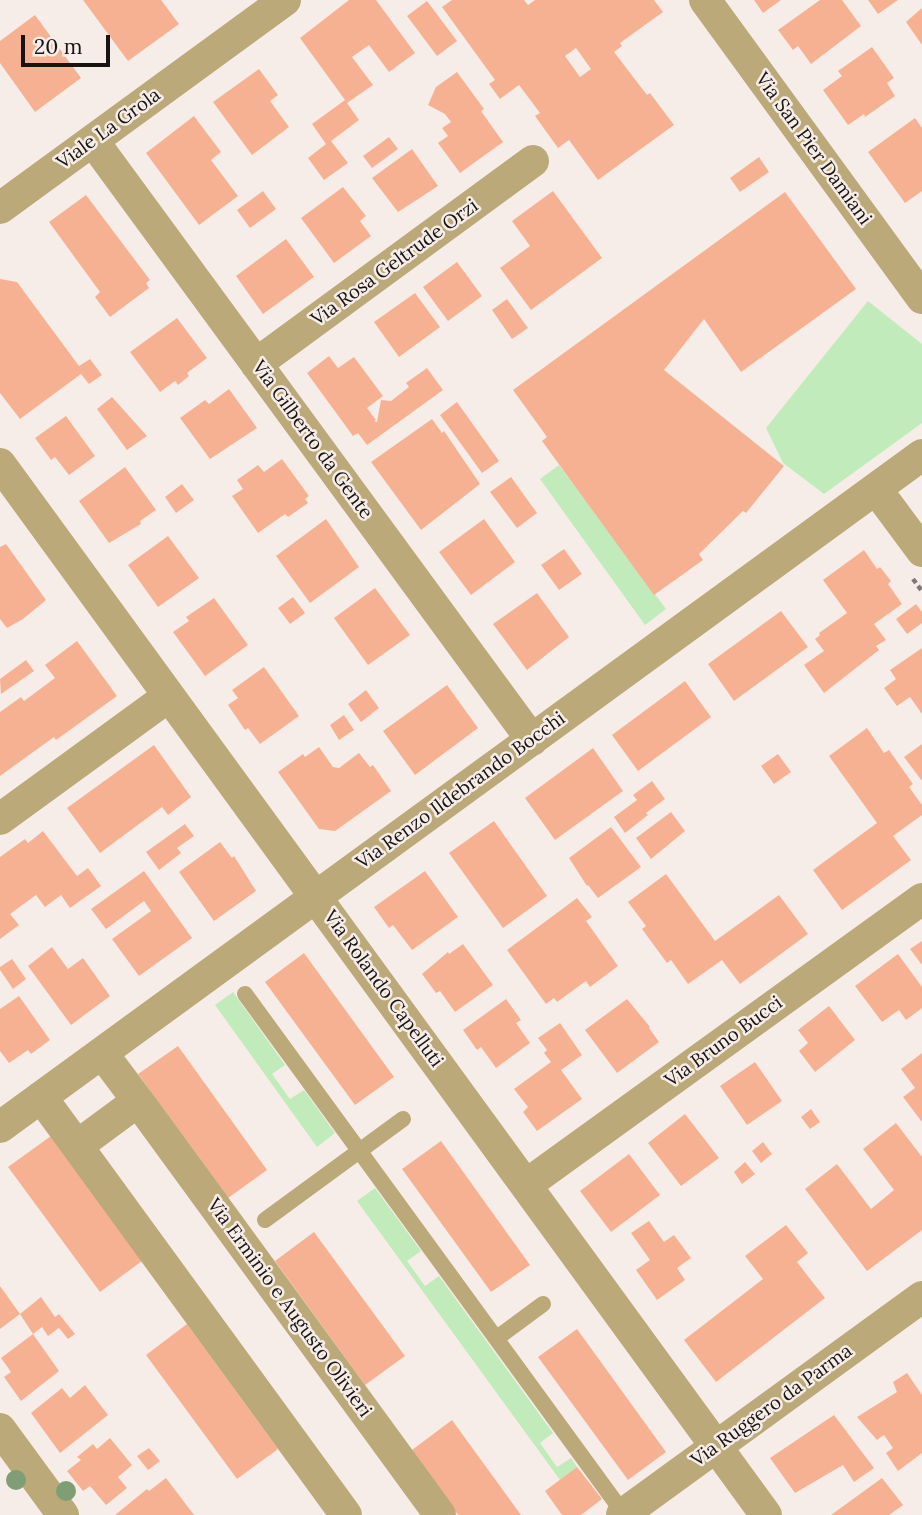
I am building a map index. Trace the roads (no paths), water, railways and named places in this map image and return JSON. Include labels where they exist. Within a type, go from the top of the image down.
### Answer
[{"type":"street","name":"Viale La Grola","points":[[0,208],[285,0]]},
{"type":"street","name":"Via San Pier Damiani","points":[[705,0],[922,298]]},
{"type":"street","name":"Via Gilberto da Gente","points":[[93,141],[532,740]]},
{"type":"street","name":"Via Rosa Geltrude Orzi","points":[[256,364],[533,161]]},
{"type":"street","name":"Via Renzo Ildebrando Bocchi","points":[[0,1127],[922,455]]},
{"type":"street","name":"Via Rolando Capelluti","points":[[0,464],[766,1515]]},
{"type":"street","points":[[876,489],[922,551]]},
{"type":"street","points":[[0,819],[169,696]]},
{"type":"street","name":"Via Bruno Bucci","points":[[526,1185],[922,899]]},
{"type":"street","name":"Via Erminio e Augusto Olivieri","points":[[103,1052],[440,1515]]},
{"type":"street","points":[[41,1097],[346,1515]]},
{"type":"street","points":[[77,1146],[138,1101]]},
{"type":"street","name":"Via Ruggero da Parma","points":[[623,1514],[922,1297]]},
{"type":"street","points":[[0,1429],[63,1515]]},
{"type":"lane","points":[[245,994],[623,1514]]},
{"type":"lane","points":[[265,1220],[403,1119]]},
{"type":"lane","points":[[497,1338],[543,1304]]}]
